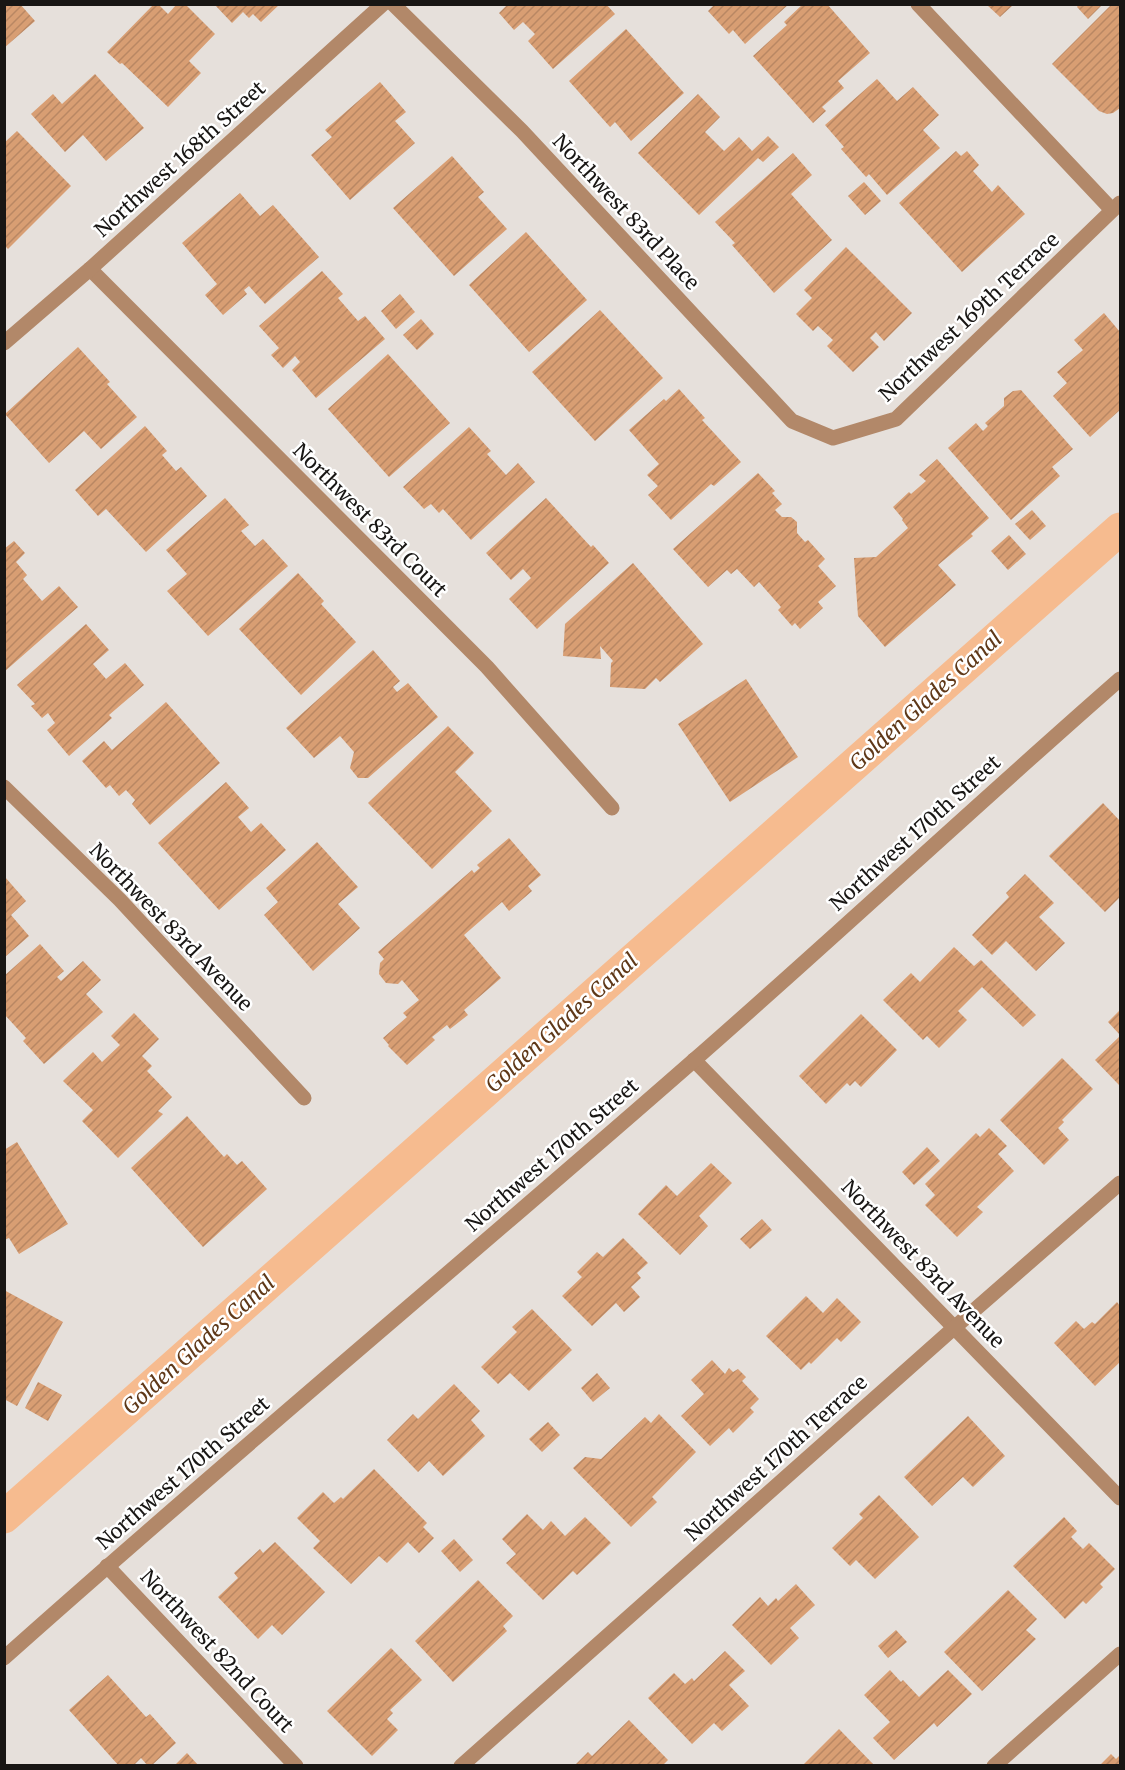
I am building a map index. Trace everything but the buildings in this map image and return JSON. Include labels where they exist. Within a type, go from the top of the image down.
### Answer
[{"type":"street","name":"Northwest 168th Street","points":[[4,344],[383,4]]},
{"type":"street","name":"Northwest 83rd Place","points":[[393,4],[522,131],[792,421],[833,438]]},
{"type":"street","points":[[918,4],[1116,207]]},
{"type":"street","name":"Northwest 169th Terrace","points":[[833,438],[896,419],[1116,207]]},
{"type":"street","name":"Northwest 83rd Court","points":[[90,269],[487,667],[612,808]]},
{"type":"street","name":"Northwest 170th Street","points":[[4,1658],[107,1566],[694,1060],[999,784],[1120,679]]},
{"type":"street","name":"Northwest 83rd Avenue","points":[[4,787],[120,900],[304,1098]]},
{"type":"street","name":"Northwest 83rd Avenue","points":[[694,1060],[1120,1498]]},
{"type":"street","name":"Northwest 170th Terrace","points":[[461,1766],[1120,1183]]},
{"type":"street","name":"Northwest 82nd Court","points":[[107,1566],[296,1766]]},
{"type":"street","points":[[994,1766],[1120,1654]]},
{"type":"waterway","name":"Golden Glades Canal","points":[[4,1517],[1120,529]]}]
